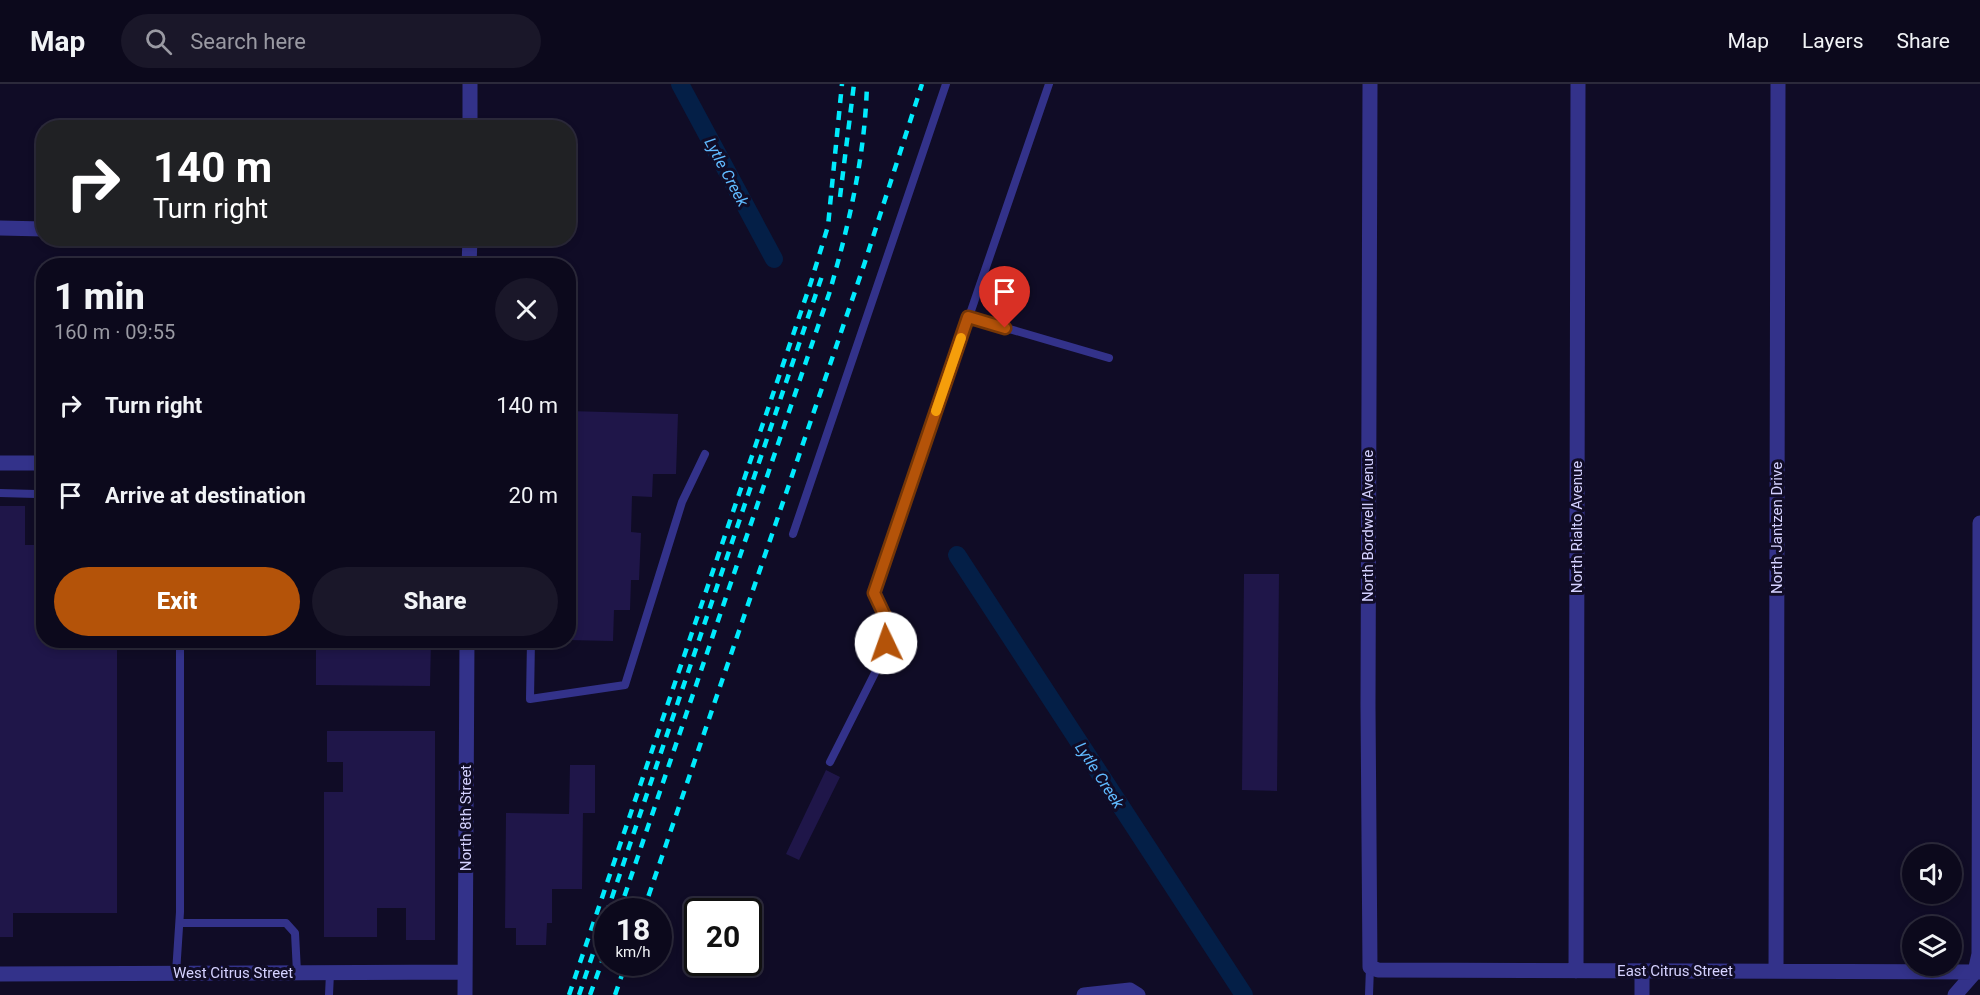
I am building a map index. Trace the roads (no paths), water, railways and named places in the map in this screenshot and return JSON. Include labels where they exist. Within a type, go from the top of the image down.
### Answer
[{"type":"street","points":[[470,84],[470,120]]},
{"type":"street","name":"North Bordwell Avenue","points":[[1370,84],[1368,718],[1370,968]]},
{"type":"street","name":"North Rialto Avenue","points":[[1576,971],[1578,84]]},
{"type":"street","name":"North Jantzen Drive","points":[[1776,971],[1778,84]]},
{"type":"street","points":[[0,228],[36,229]]},
{"type":"street","points":[[0,463],[36,463]]},
{"type":"street","points":[[1955,995],[1978,972],[1979,954],[1980,524]]},
{"type":"street","name":"North 8th Street","points":[[465,995],[467,648]]},
{"type":"street","name":"East Citrus Street","points":[[1370,968],[1378,970],[1978,972]]},
{"type":"street","points":[[1642,971],[1642,995]]},
{"type":"street","name":"West Citrus Street","points":[[0,974],[465,972]]},
{"type":"street","points":[[1084,995],[1130,990],[1138,995]]},
{"type":"lane","points":[[793,534],[946,84]]},
{"type":"lane","points":[[830,762],[882,659],[890,627],[874,593],[1049,84]]},
{"type":"lane","points":[[968,317],[1109,358]]},
{"type":"lane","points":[[531,648],[530,699],[625,685],[682,502],[705,454]]},
{"type":"lane","points":[[0,493],[36,494]]},
{"type":"lane","points":[[176,973],[180,923],[180,648]]},
{"type":"lane","points":[[180,923],[286,923],[295,933],[297,972]]},
{"type":"lane","points":[[1369,995],[1370,968]]},
{"type":"lane","points":[[329,995],[330,972]]},
{"type":"waterway","name":"Lytle Creek","points":[[680,84],[774,259]]},
{"type":"waterway","name":"Lytle Creek","points":[[957,555],[1244,995]]},
{"type":"railway","points":[[569,995],[828,226],[842,84]]},
{"type":"railway","points":[[840,197],[854,84]]},
{"type":"railway","points":[[624,898],[829,294],[855,190],[866,111],[867,84]]},
{"type":"railway","points":[[648,898],[864,265],[922,84]]},
{"type":"railway","points":[[579,995],[823,273]]},
{"type":"railway","points":[[590,995],[597,976]]},
{"type":"railway","points":[[615,995],[622,976]]}]
